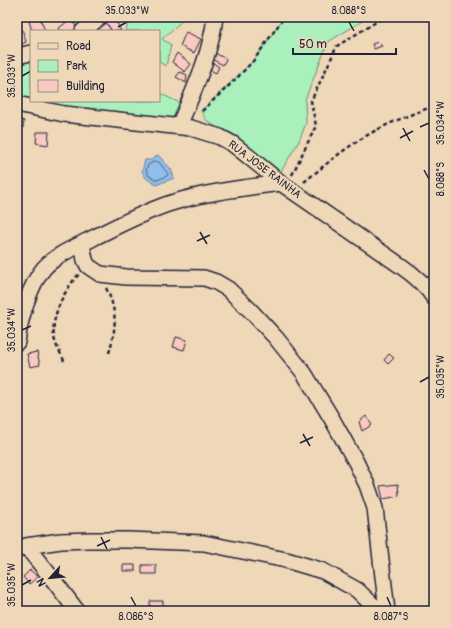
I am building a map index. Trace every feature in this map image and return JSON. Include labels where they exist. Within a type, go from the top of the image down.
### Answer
[{"type":"street","points":[[84,30],[100,17]]},
{"type":"street","points":[[185,127],[216,17]]},
{"type":"street","points":[[17,56],[30,54]]},
{"type":"street","name":"RUA JOSE RAINHA","points":[[17,104],[64,114],[185,127],[204,131],[220,137],[233,144],[287,187],[416,277],[434,298]]},
{"type":"street","points":[[17,342],[20,324],[30,292],[43,269],[58,256],[135,217],[168,204],[232,190],[287,187]]},
{"type":"street","points":[[82,244],[87,265],[92,270],[100,274],[126,277],[204,278],[216,282],[228,289],[276,338],[304,373],[356,462],[367,485],[375,508],[387,611]]},
{"type":"street","points":[[21,548],[61,541],[90,540],[204,543],[286,560],[323,571],[357,590],[379,611]]},
{"type":"street","points":[[21,548],[77,611]]},
{"type":"path","points":[[185,127],[254,60],[284,17]]},
{"type":"path","points":[[287,187],[316,126],[311,101],[337,46],[384,17]]},
{"type":"path","points":[[287,187],[361,139],[398,120],[434,106]]},
{"type":"path","points":[[64,361],[55,342],[54,323],[60,301],[74,279],[87,265]]},
{"type":"path","points":[[100,274],[115,310],[115,324],[110,353]]},
{"type":"green space","points":[[132,17],[186,17],[162,39],[171,45],[166,66],[160,63],[160,30],[126,30]]},
{"type":"green space","points":[[284,17],[369,17],[328,42],[305,100],[306,123],[299,141],[280,173],[206,120],[201,111],[254,60]]},
{"type":"green space","points":[[30,60],[30,101],[17,99],[17,62]]},
{"type":"green space","points":[[160,93],[184,105],[177,123],[100,113],[35,102],[160,102]]},
{"type":"water","points":[[158,155],[171,169],[174,178],[156,185],[146,178],[142,171],[145,160],[151,160]]},
{"type":"building","points":[[108,17],[114,17],[120,30],[111,30],[104,20]]},
{"type":"building","points":[[40,18],[45,30],[32,30],[29,21]]},
{"type":"building","points":[[72,18],[77,29],[60,30],[59,28]]},
{"type":"building","points":[[104,20],[111,30],[98,30],[96,27]]},
{"type":"building","points":[[22,29],[26,42],[17,46],[17,31]]},
{"type":"building","points":[[186,32],[201,39],[194,53],[180,46]]},
{"type":"building","points":[[378,42],[382,46],[374,49],[372,44]]},
{"type":"building","points":[[213,52],[226,59],[223,65],[210,58]]},
{"type":"building","points":[[177,53],[191,64],[185,72],[172,62]]},
{"type":"building","points":[[210,61],[219,67],[216,73],[206,68]]},
{"type":"building","points":[[180,72],[187,75],[186,83],[176,77]]},
{"type":"building","points":[[17,119],[24,121],[23,128],[17,128]]},
{"type":"building","points":[[37,132],[49,132],[48,145],[36,143]]},
{"type":"building","points":[[176,337],[187,340],[184,350],[173,347]]},
{"type":"building","points":[[37,352],[40,365],[30,367],[27,354]]},
{"type":"building","points":[[389,354],[394,358],[388,364],[384,360]]},
{"type":"building","points":[[366,416],[372,425],[362,431],[359,422]]},
{"type":"building","points":[[398,484],[399,496],[383,499],[380,486]]},
{"type":"building","points":[[123,565],[135,565],[135,571],[123,571]]},
{"type":"building","points":[[142,565],[156,565],[156,574],[142,574]]},
{"type":"building","points":[[30,570],[38,577],[29,584],[23,577]]},
{"type":"building","points":[[150,601],[163,601],[163,610],[150,610]]}]
